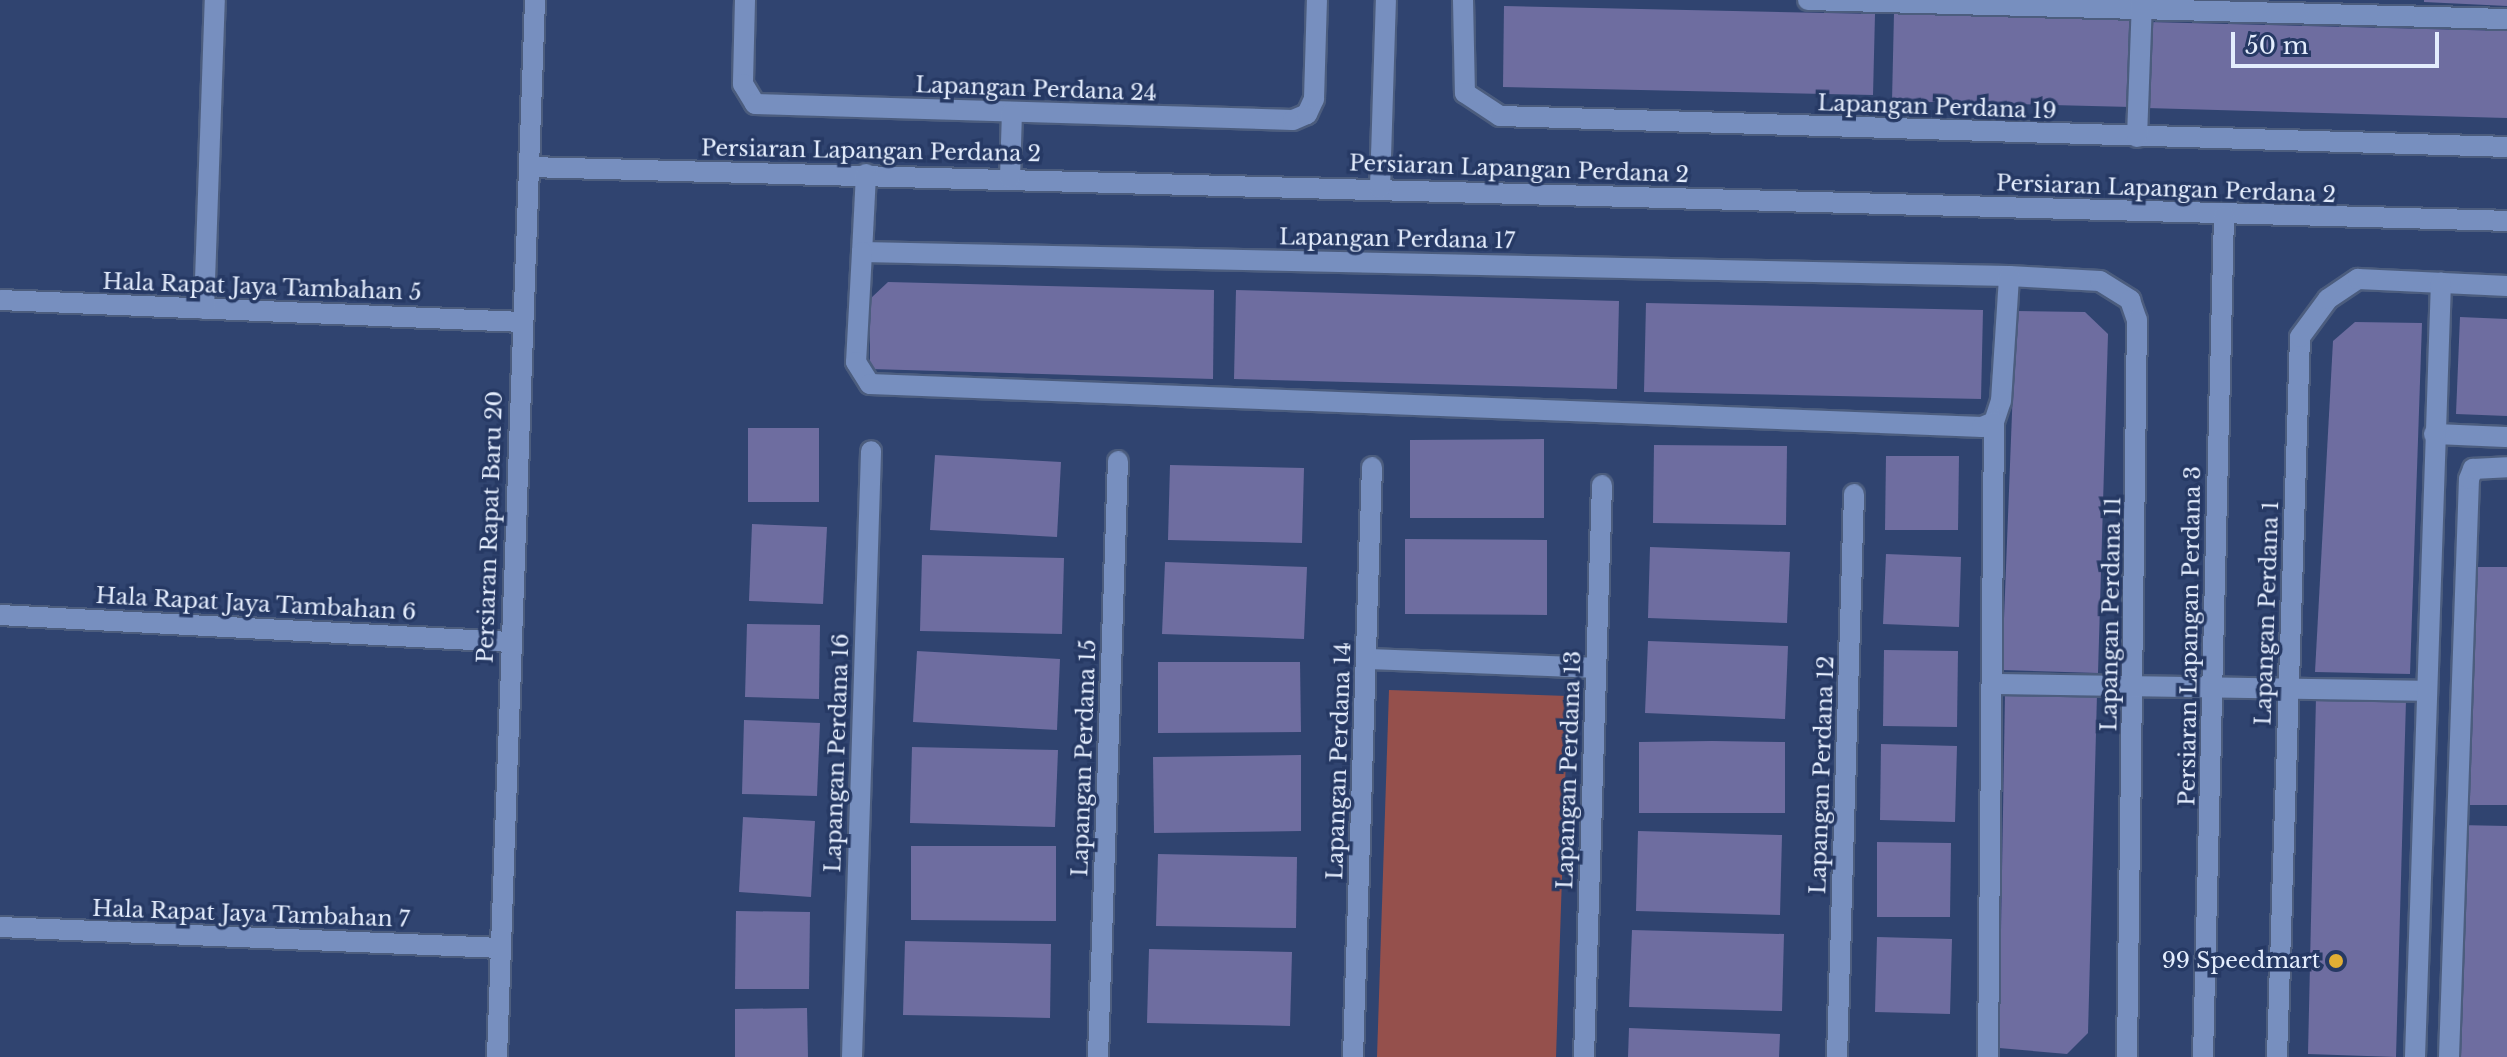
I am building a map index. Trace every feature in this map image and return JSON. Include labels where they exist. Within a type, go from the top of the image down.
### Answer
[{"type":"street","points":[[204,309],[215,0]]},
{"type":"street","name":"Persiaran Rapat Baru 20","points":[[497,1057],[535,0]]},
{"type":"street","name":"Lapangan Perdana 24","points":[[745,0],[743,84],[755,104],[1301,118],[1314,99],[1317,0]]},
{"type":"street","points":[[1380,188],[1386,0]]},
{"type":"street","name":"Lapangan Perdana 19","points":[[1463,0],[1465,93],[1500,116],[2507,147]]},
{"type":"street","points":[[1808,0],[2142,4],[2507,19]]},
{"type":"street","points":[[2137,137],[2142,4]]},
{"type":"street","points":[[1010,178],[1012,112]]},
{"type":"street","name":"Persiaran Lapangan Perdana 2","points":[[529,167],[1380,188],[2224,216],[2507,221]]},
{"type":"street","points":[[866,174],[856,362],[870,384],[1982,427],[1994,422]]},
{"type":"street","name":"Persiaran Lapangan Perdana 3","points":[[2203,1057],[2224,216]]},
{"type":"street","name":"Lapangan Perdana 17","points":[[862,252],[2009,276]]},
{"type":"street","points":[[1988,1057],[1994,422],[2009,276]]},
{"type":"street","name":"Lapangan Perdana 11","points":[[2009,276],[2100,281],[2130,300],[2137,320],[2135,686],[2127,1057]]},
{"type":"street","name":"Lapangan Perdana 1","points":[[2277,1057],[2300,337],[2328,299],[2358,279],[2507,286]]},
{"type":"street","points":[[2415,1057],[2441,282]]},
{"type":"street","name":"Hala Rapat Jaya Tambahan 5","points":[[0,300],[523,322]]},
{"type":"street","points":[[2434,434],[2507,437]]},
{"type":"street","name":"Lapangan Perdana 16","points":[[852,1057],[871,451]]},
{"type":"street","name":"Lapangan Perdana 15","points":[[1098,1057],[1118,461]]},
{"type":"street","name":"Lapangan Perdana 14","points":[[1353,1057],[1372,467]]},
{"type":"street","points":[[2449,1057],[2469,479],[2473,469],[2507,467]]},
{"type":"street","name":"Lapangan Perdana 13","points":[[1584,1057],[1602,485]]},
{"type":"street","name":"Lapangan Perdana 12","points":[[1837,1057],[1854,494]]},
{"type":"street","name":"Hala Rapat Jaya Tambahan 6","points":[[0,615],[510,642]]},
{"type":"street","points":[[1366,659],[1596,668]]},
{"type":"street","points":[[1992,684],[2214,685],[2427,691]]},
{"type":"street","name":"Hala Rapat Jaya Tambahan 7","points":[[0,927],[499,948]]},
{"type":"shaded area","points":[[1389,690],[1568,696],[1556,1057],[1377,1057]]},
{"type":"building","points":[[2507,0],[2507,6],[2424,2]]},
{"type":"building","points":[[1504,6],[1875,14],[1873,95],[1503,87]]},
{"type":"building","points":[[1894,13],[2134,19],[2131,107],[1892,101]]},
{"type":"building","points":[[2148,22],[2507,31],[2507,118],[2146,108]]},
{"type":"building","points":[[888,282],[1214,290],[1213,379],[870,369],[870,299]]},
{"type":"building","points":[[1236,290],[1619,301],[1617,389],[1234,379]]},
{"type":"building","points":[[1646,303],[1983,310],[1981,399],[1644,392]]},
{"type":"building","points":[[2016,311],[2085,312],[2108,334],[2098,673],[2002,670]]},
{"type":"building","points":[[2460,317],[2507,319],[2507,416],[2456,414]]},
{"type":"building","points":[[2355,322],[2422,323],[2410,674],[2315,672],[2333,341]]},
{"type":"building","points":[[748,428],[819,428],[819,502],[748,502]]},
{"type":"building","points":[[1544,439],[1544,518],[1410,518],[1410,440]]},
{"type":"building","points":[[1654,445],[1787,446],[1786,525],[1653,523]]},
{"type":"building","points":[[935,455],[1061,462],[1057,537],[930,530]]},
{"type":"building","points":[[1886,456],[1959,456],[1958,530],[1885,530]]},
{"type":"building","points":[[1170,465],[1304,468],[1302,543],[1168,540]]},
{"type":"building","points":[[752,524],[827,527],[823,604],[749,601]]},
{"type":"building","points":[[1405,539],[1547,540],[1547,615],[1405,614]]},
{"type":"building","points":[[1650,547],[1790,552],[1787,623],[1648,618]]},
{"type":"building","points":[[1886,554],[1961,557],[1959,627],[1883,624]]},
{"type":"building","points":[[922,555],[1064,558],[1062,634],[920,631]]},
{"type":"building","points":[[1165,562],[1307,567],[1304,639],[1162,634]]},
{"type":"building","points":[[2468,567],[2507,567],[2507,805],[2466,805]]},
{"type":"building","points":[[747,624],[820,625],[819,699],[745,697]]},
{"type":"building","points":[[1648,641],[1788,646],[1785,719],[1645,713]]},
{"type":"building","points":[[1884,650],[1958,651],[1957,727],[1883,726]]},
{"type":"building","points":[[917,651],[1060,659],[1057,730],[913,722]]},
{"type":"building","points":[[1158,662],[1300,662],[1301,732],[1158,733]]},
{"type":"building","points":[[2097,694],[2088,1033],[2067,1054],[1999,1048],[2005,695]]},
{"type":"building","points":[[2316,697],[2406,700],[2396,1057],[2308,1054]]},
{"type":"building","points":[[744,720],[820,723],[817,796],[742,794]]},
{"type":"building","points":[[1639,742],[1785,742],[1785,813],[1639,813]]},
{"type":"building","points":[[1881,744],[1957,746],[1955,822],[1880,820]]},
{"type":"building","points":[[912,747],[1058,750],[1055,827],[910,823]]},
{"type":"building","points":[[1301,755],[1301,831],[1154,833],[1153,757]]},
{"type":"building","points":[[743,817],[815,821],[811,897],[739,892]]},
{"type":"building","points":[[2458,825],[2507,826],[2507,1057],[2452,1057]]},
{"type":"building","points":[[1638,831],[1782,835],[1780,915],[1636,911]]},
{"type":"building","points":[[1877,842],[1951,843],[1950,917],[1877,917]]},
{"type":"building","points":[[911,846],[1056,846],[1056,921],[911,920]]},
{"type":"building","points":[[1158,854],[1297,857],[1296,928],[1156,926]]},
{"type":"building","points":[[736,911],[810,912],[809,989],[735,989]]},
{"type":"building","points":[[1632,930],[1784,934],[1782,1011],[1629,1007]]},
{"type":"building","points":[[1877,937],[1952,939],[1950,1014],[1875,1012]]},
{"type":"building","points":[[905,941],[1051,944],[1050,1018],[903,1015]]},
{"type":"building","points":[[1149,949],[1292,952],[1290,1026],[1147,1023]]},
{"type":"building","points":[[807,1008],[808,1057],[735,1057],[735,1009]]},
{"type":"building","points":[[1629,1028],[1780,1034],[1779,1057],[1628,1057]]},
{"type":"place","name":"99 Speedmart","points":[[2336,961]]}]
